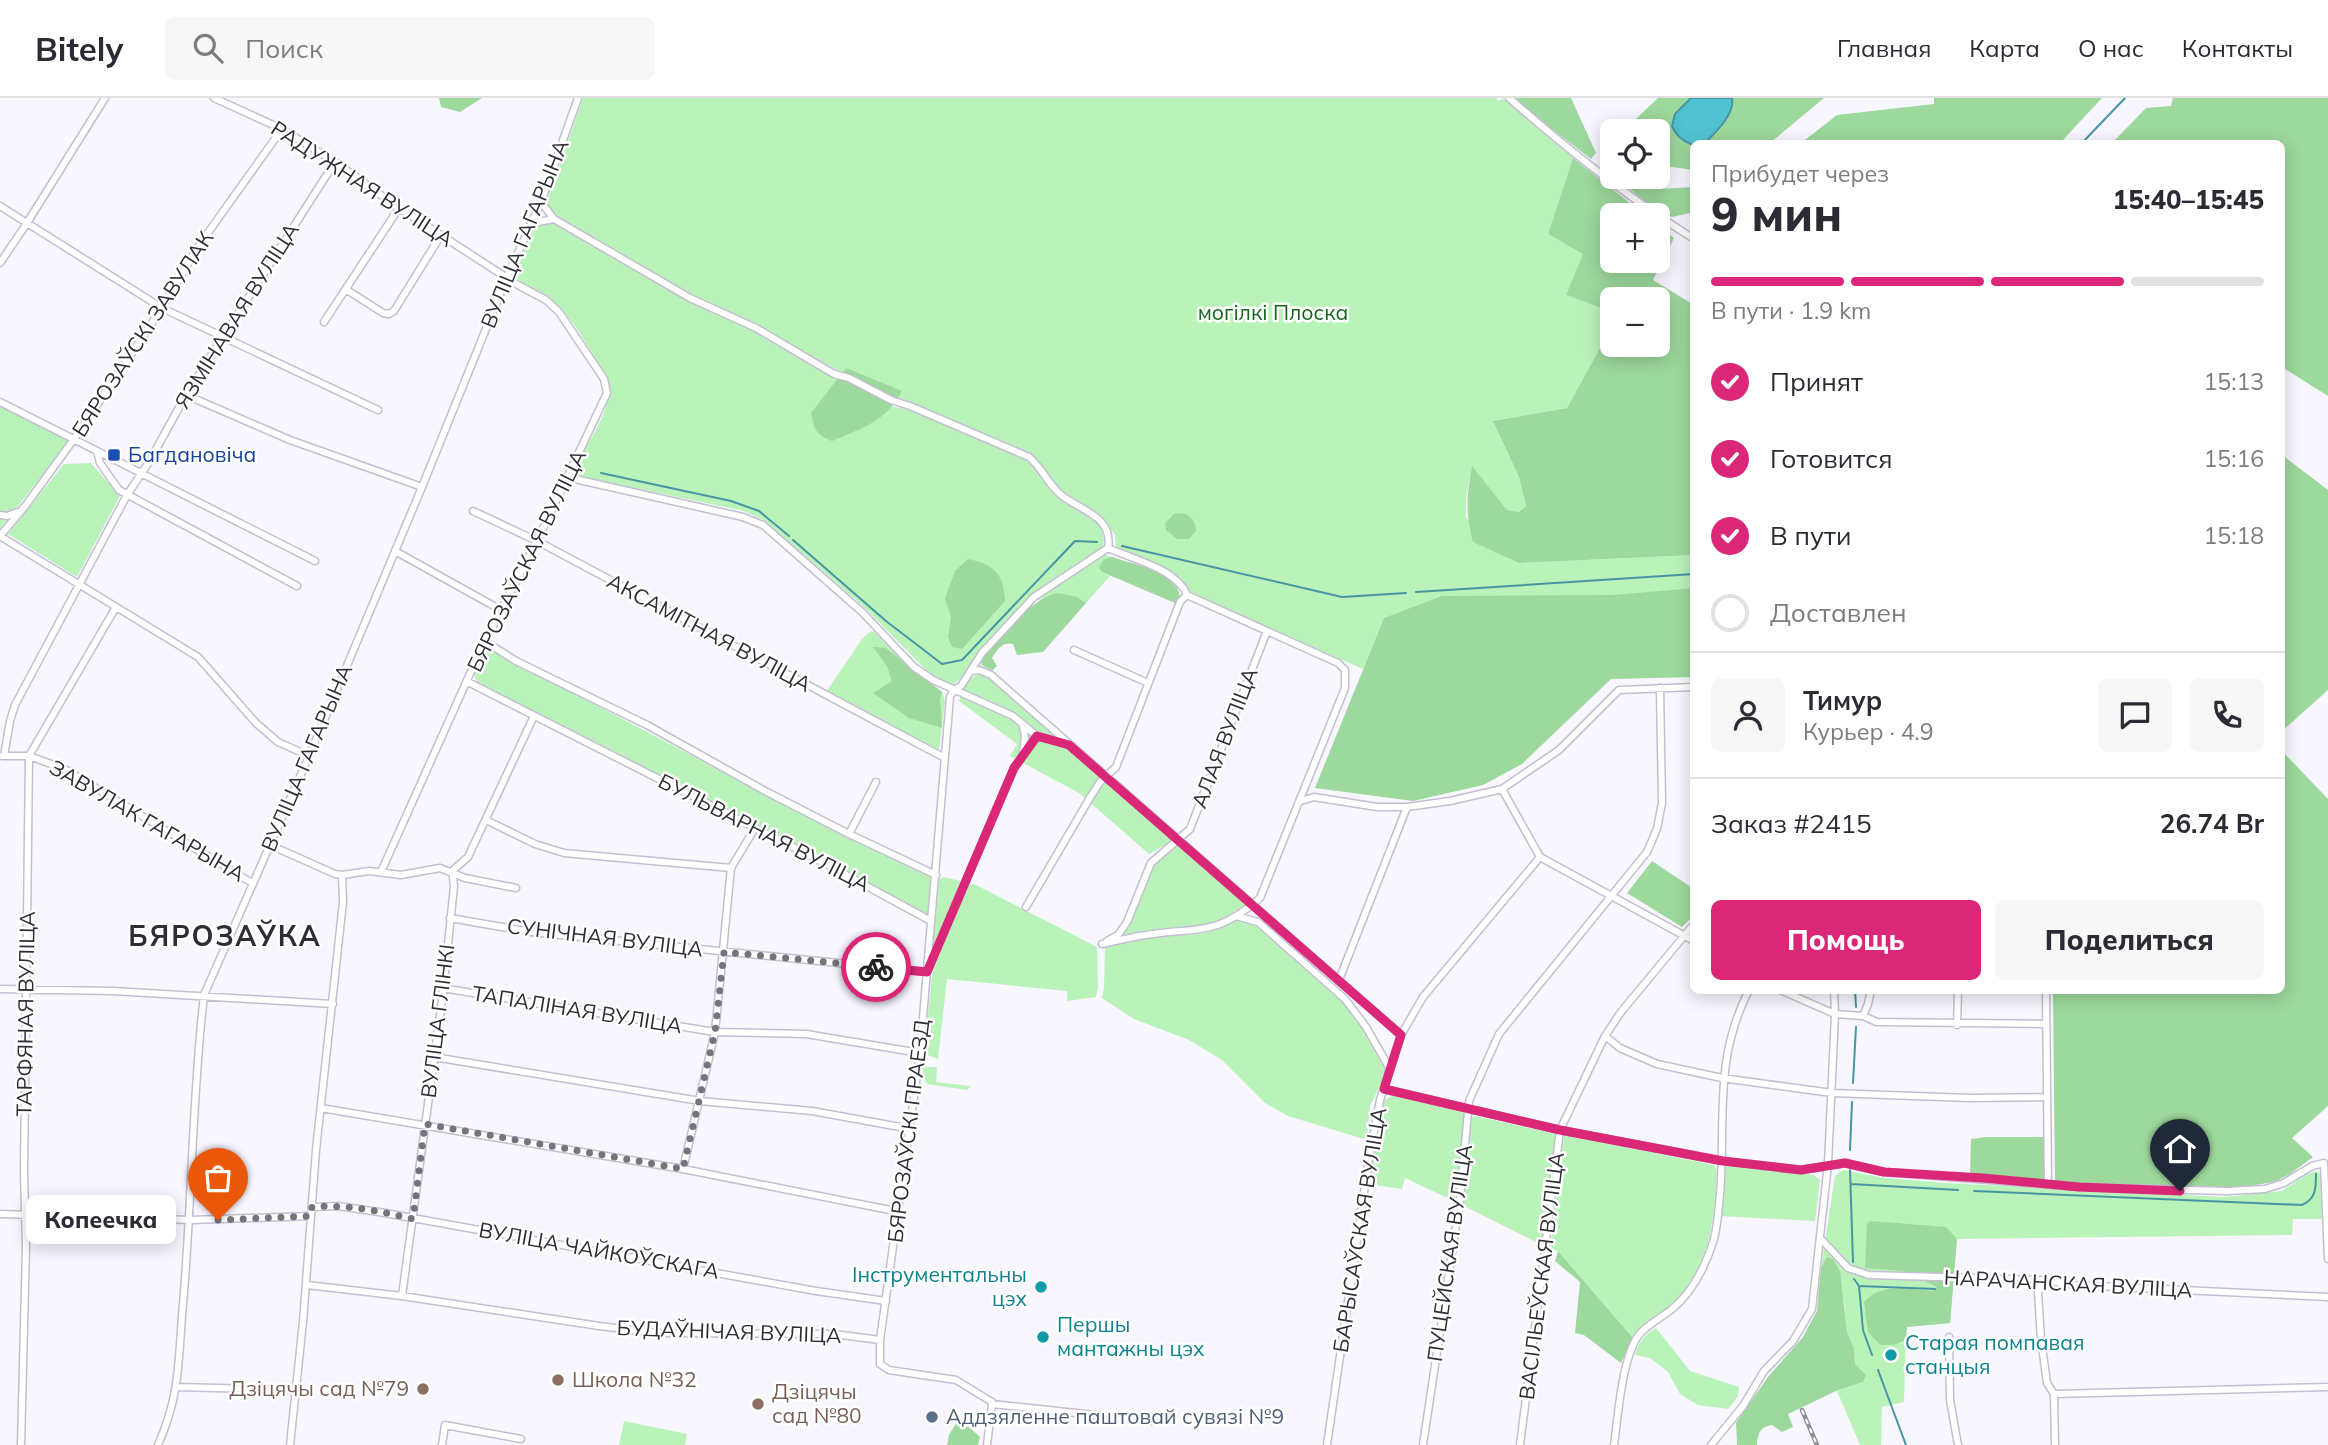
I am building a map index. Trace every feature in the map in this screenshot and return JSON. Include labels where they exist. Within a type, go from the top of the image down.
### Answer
[{"type":"street","points":[[0,263],[105,98]]},
{"type":"street","name":"РАДУЖНАЯ ВУЛІЦА","points":[[214,98],[282,130],[335,162],[399,208],[507,277]]},
{"type":"street","name":"ВУЛІЦА ГАГАРЫНА","points":[[158,1445],[170,1416],[177,1387],[191,1220],[204,995],[309,756],[507,277],[541,202],[578,98]]},
{"type":"street","points":[[1509,98],[1589,165],[1690,236]]},
{"type":"street","name":"БЯРОЗАЎСКІ ЗАВУЛАК","points":[[0,536],[74,439],[162,308],[197,248],[282,130]]},
{"type":"street","name":"ЯЗМІНАВАЯ ВУЛІЦА","points":[[141,472],[186,396],[335,162]]},
{"type":"street","points":[[541,202],[554,219],[690,298],[756,328],[834,374],[849,378],[891,400],[1029,457],[1058,492],[1088,510],[1099,521],[1108,533],[1108,548]]},
{"type":"street","points":[[0,206],[162,308],[378,410]]},
{"type":"street","points":[[324,322],[399,208]]},
{"type":"street","points":[[531,223],[554,219]]},
{"type":"street","points":[[347,290],[383,313],[389,314],[394,311],[441,235]]},
{"type":"street","name":"БЯРОЗАЎСКАЯ ВУЛІЦА","points":[[381,872],[501,610],[607,393],[604,379],[559,312],[546,300],[507,277]]},
{"type":"street","points":[[186,396],[290,440],[422,487]]},
{"type":"street","points":[[0,402],[315,561]]},
{"type":"street","points":[[97,452],[100,463],[119,490],[297,586]]},
{"type":"street","points":[[2,756],[15,705],[141,472]]},
{"type":"street","points":[[566,477],[744,517],[763,525],[862,612],[914,667],[933,680],[1013,716],[1037,736],[1069,745]]},
{"type":"street","points":[[0,515],[16,514],[26,505]]},
{"type":"street","name":"АКСАМІТНАЯ ВУЛІЦА","points":[[473,511],[537,541],[943,757]]},
{"type":"street","points":[[0,536],[198,657],[256,723],[278,741],[309,756]]},
{"type":"street","points":[[1108,548],[1164,571],[1178,580],[1187,596],[1338,663],[1345,670],[1345,688],[1265,889],[1260,898],[1236,916]]},
{"type":"street","points":[[931,921],[950,696],[961,686],[982,653],[1034,597],[1108,548]]},
{"type":"street","points":[[395,551],[501,610]]},
{"type":"street","points":[[1026,907],[1091,796],[1116,767],[1180,602],[1187,596]]},
{"type":"street","name":"ТАРФЯНАЯ ВУЛІЦА","points":[[21,1445],[26,1214],[29,756],[116,607]]},
{"type":"street","name":"АЛАЯ ВУЛІЦА","points":[[1236,916],[1209,929],[1147,935],[1102,944],[1118,935],[1127,922],[1151,863],[1190,829],[1266,632]]},
{"type":"street","name":"БУЛЬВАРНАЯ ВУЛІЦА","points":[[486,642],[516,661],[647,725],[767,792],[936,874]]},
{"type":"street","points":[[1074,650],[1148,683]]},
{"type":"street","points":[[971,671],[979,670],[991,675],[1401,1035]]},
{"type":"street","name":"БУЛЬВАРНАЯ ВУЛІЦА","points":[[468,682],[931,921]]},
{"type":"street","points":[[1301,801],[1314,797],[1377,807],[1407,807],[1450,801],[1502,789],[1559,750],[1619,690],[1690,687]]},
{"type":"street","name":"ПУЦЕЙСКАЯ ВУЛІЦА","points":[[1423,1445],[1460,1199],[1469,1101],[1499,1034],[1647,852],[1657,829],[1662,803],[1660,688]]},
{"type":"street","points":[[452,871],[468,857],[534,716]]},
{"type":"street","points":[[1022,755],[1025,737],[1023,726]]},
{"type":"street","points":[[927,972],[1014,768],[1037,736]]},
{"type":"street","name":"ЗАВУЛАК ГАГАРЫНА","points":[[2,756],[29,756],[65,769],[252,883]]},
{"type":"street","name":"БУЛЬВАРНАЯ ВУЛІЦА","points":[[849,834],[876,782]]},
{"type":"street","points":[[1307,785],[1314,797]]},
{"type":"street","points":[[1502,789],[1540,857],[1690,939]]},
{"type":"street","points":[[1339,980],[1407,807]]},
{"type":"street","points":[[486,820],[535,845],[564,853],[731,868]]},
{"type":"street","points":[[683,1169],[715,1032],[731,868],[755,828]]},
{"type":"street","name":"СУНІЧНАЯ ВУЛІЦА","points":[[270,845],[329,873],[342,875],[381,872],[401,876],[436,868],[452,871],[465,878],[516,888]]},
{"type":"street","name":"БАРЫСАЎСКАЯ ВУЛІЦА","points":[[1327,1445],[1367,1171],[1384,1089],[1401,1035],[1423,997],[1540,857]]},
{"type":"street","name":"ВУЛІЦА ГЛІНКІ","points":[[402,1296],[434,1057],[454,886],[452,871]]},
{"type":"street","points":[[290,1445],[307,1285],[310,1216],[343,902],[342,875]]},
{"type":"street","points":[[1236,916],[1258,922],[1345,999],[1366,1027],[1390,1069]]},
{"type":"street","name":"СУНІЧНАЯ ВУЛІЦА","points":[[450,918],[531,932],[927,972]]},
{"type":"street","name":"БЯРОЗАЎСКІ ПРАЕЗД","points":[[880,1339],[911,1129],[931,921]]},
{"type":"street","name":"ВАСІЛЬЕЎСКАЯ ВУЛІЦА","points":[[1520,1445],[1560,1130],[1605,1036],[1620,1012],[1690,928]]},
{"type":"street","name":"ТАПАЛІНАЯ ВУЛІЦА","points":[[442,988],[715,1032],[806,1034],[920,1053]]},
{"type":"street","points":[[0,989],[204,995],[333,1004]]},
{"type":"street","points":[[1614,1445],[1624,1379],[1632,1349],[1639,1335],[1673,1308],[1693,1287],[1710,1251],[1717,1224],[1723,1161],[1722,1078],[1730,1036],[1747,994]]},
{"type":"street","points":[[1789,994],[1835,1014],[1863,1016],[1877,1022],[2046,1024]]},
{"type":"street","points":[[1711,1445],[1743,1406],[1764,1371],[1793,1341],[1812,1309],[1828,1164],[1834,994]]},
{"type":"street","points":[[1863,1016],[1870,994]]},
{"type":"street","points":[[1957,1024],[1958,994]]},
{"type":"street","points":[[2046,994],[2048,1184]]},
{"type":"street","points":[[1605,1036],[1620,1048],[1657,1064],[1722,1078],[1832,1093],[1969,1098],[2047,1097]]},
{"type":"street","points":[[434,1057],[700,1101],[812,1111],[911,1129]]},
{"type":"street","points":[[1384,1089],[1560,1130],[1723,1161],[1801,1170],[1845,1163],[1884,1172],[2157,1191],[2265,1189],[2284,1184],[2312,1166],[2326,1163],[2328,1259]]},
{"type":"street","points":[[321,1108],[683,1169],[900,1212]]},
{"type":"street","name":"ВУЛІЦА ЧАЙКОЎСКАГА","points":[[312,1207],[338,1206],[385,1213],[816,1291],[886,1301]]},
{"type":"street","points":[[0,1214],[191,1220],[310,1216]]},
{"type":"street","name":"НАРАЧАНСКАЯ ВУЛІЦА","points":[[1821,1239],[1848,1268],[1869,1275],[2042,1280],[2076,1285],[2328,1297]]},
{"type":"street","points":[[2042,1280],[2038,1293],[2041,1339],[2047,1382],[2054,1394],[2055,1445]]},
{"type":"street","name":"БУДАЎНІЧАЯ ВУЛІЦА","points":[[307,1285],[657,1333],[834,1334],[880,1339]]},
{"type":"street","points":[[1949,1337],[1950,1400],[1958,1445]]},
{"type":"street","points":[[880,1339],[880,1364],[889,1370],[956,1380],[975,1389],[992,1402],[987,1445]]},
{"type":"street","points":[[177,1387],[296,1390]]},
{"type":"street","points":[[2054,1394],[2328,1387]]},
{"type":"street","points":[[992,1404],[1150,1421],[1165,1417]]},
{"type":"street","points":[[442,1445],[445,1425],[521,1438]]},
{"type":"green space","points":[[439,98],[482,98],[460,112],[441,107]]},
{"type":"green space","name":"могілкі Плоска","points":[[583,98],[1496,98],[1499,101],[1503,98],[1573,158],[1548,234],[1584,254],[1566,295],[1600,308],[1600,348],[1567,408],[1493,421],[1519,477],[1526,506],[1519,512],[1507,510],[1472,467],[1466,499],[1466,518],[1519,563],[1690,555],[1690,588],[1384,618],[1363,669],[1193,595],[1181,578],[1116,549],[1115,535],[1101,519],[1090,508],[1058,489],[1033,456],[842,373],[789,343],[694,297],[557,218],[547,201]]},
{"type":"green space","points":[[1516,98],[1571,98],[1596,153],[1591,159],[1531,113]]},
{"type":"green space","points":[[1658,98],[1824,98],[1774,140],[1690,140],[1690,169],[1670,167],[1670,119],[1636,119]]},
{"type":"green space","points":[[1934,98],[2102,98],[2063,140],[1805,140],[1837,115],[1934,104]]},
{"type":"green space","points":[[2173,98],[2328,98],[2328,396],[2285,369],[2285,140],[2115,140],[2146,108],[2171,106]]},
{"type":"green space","points":[[1573,158],[1600,179],[1600,189],[1612,189],[1630,203],[1600,203],[1600,273],[1656,273],[1653,280],[1664,287],[1600,287],[1600,308],[1566,295],[1583,254],[1548,234]]},
{"type":"green space","points":[[1690,187],[1690,213],[1672,217],[1670,203],[1647,203],[1630,189]]},
{"type":"green space","points":[[550,222],[689,300],[756,331],[815,367],[894,407],[914,411],[1027,459],[1055,494],[1096,521],[1101,528],[1103,547],[1029,597],[976,655],[953,685],[932,676],[863,606],[764,520],[744,511],[582,477],[576,473],[575,466],[605,410],[608,386],[605,374],[562,310],[524,284],[515,274],[534,227]]},
{"type":"green space","points":[[1670,290],[1690,303],[1690,555],[1519,563],[1473,542],[1468,504],[1472,466],[1507,510],[1519,512],[1526,506],[1519,477],[1493,421],[1567,408],[1600,348],[1600,357],[1670,357]]},
{"type":"green space","points":[[846,368],[902,391],[896,402],[881,417],[832,441],[817,431],[811,413]]},
{"type":"green space","points":[[0,405],[69,441],[0,529]]},
{"type":"green space","points":[[2285,457],[2328,490],[2328,690],[2285,728]]},
{"type":"green space","points":[[91,463],[120,496],[77,577],[8,534],[64,464]]},
{"type":"green space","points":[[1182,513],[1190,517],[1195,525],[1196,531],[1189,539],[1177,539],[1166,530],[1165,523],[1174,514]]},
{"type":"green space","points":[[1105,555],[1113,557],[1104,559],[1102,572],[1110,576],[1086,603],[1061,595],[1037,601],[1049,591]]},
{"type":"green space","points":[[1113,557],[1162,575],[1177,587],[1180,596],[1175,603],[1102,572],[1099,567],[1104,559]]},
{"type":"green space","points":[[968,559],[985,564],[996,572],[1000,577],[1005,601],[962,649],[952,647],[948,637],[951,617],[945,598],[955,571]]},
{"type":"green space","points":[[1690,588],[1690,677],[1611,679],[1522,764],[1483,785],[1413,801],[1315,788],[1384,618],[1442,596],[1613,595]]},
{"type":"green space","points":[[1058,593],[1077,597],[1086,603],[1043,652],[1017,655],[1013,644],[1006,644],[1000,647],[992,658],[997,666],[992,671],[982,665],[980,660],[985,653],[1019,617],[1038,601]]},
{"type":"green space","points":[[871,631],[942,692],[945,701],[939,751],[826,692],[862,639]]},
{"type":"green space","points":[[873,647],[886,648],[942,692],[942,728],[909,718],[873,693],[892,681],[887,666]]},
{"type":"green space","points":[[490,649],[833,830],[931,877],[928,915],[773,832],[478,683],[474,675],[485,651]]},
{"type":"green space","points":[[976,675],[986,676],[1174,840],[1149,854],[1079,793],[1010,756],[1017,744],[959,701],[965,686]]},
{"type":"green space","points":[[2285,754],[2328,799],[2328,1106],[2292,1138],[2313,1157],[2274,1182],[2236,1188],[2055,1182],[2053,994],[2285,994]]},
{"type":"green space","points":[[1178,844],[1247,904],[1218,922],[1122,935],[1155,863]]},
{"type":"green space","points":[[1652,861],[1690,886],[1690,919],[1682,927],[1627,893]]},
{"type":"green space","points":[[943,877],[961,881],[933,948],[939,879]]},
{"type":"green space","points":[[974,884],[1097,947],[1096,997],[1067,1001],[1067,991],[947,979],[938,1059],[928,1055],[925,1048],[932,974],[967,885]]},
{"type":"green space","points":[[1236,920],[1259,926],[1345,1002],[1366,1033],[1387,1071],[1370,1106],[1367,1140],[1288,1116],[1265,1103],[1222,1060],[1189,1040],[1134,1019],[1102,998],[1105,947],[1209,932]]},
{"type":"green space","points":[[923,1067],[937,1067],[936,1082],[971,1086],[967,1090],[928,1084],[923,1079]]},
{"type":"green space","points":[[1393,1095],[1465,1113],[1456,1202],[1405,1178],[1402,1189],[1368,1184],[1380,1113],[1385,1100]]},
{"type":"green space","points":[[1472,1117],[1556,1134],[1542,1245],[1462,1205]]},
{"type":"green space","points":[[1564,1135],[1714,1165],[1717,1170],[1711,1230],[1697,1273],[1677,1300],[1633,1338],[1558,1251],[1550,1249]]},
{"type":"green space","points":[[2046,1137],[2046,1181],[1970,1175],[1971,1139]]},
{"type":"green space","points":[[1726,1166],[1814,1175],[1820,1180],[1815,1221],[1720,1216]]},
{"type":"green space","points":[[1843,1170],[1885,1178],[1946,1183],[2224,1197],[2282,1191],[2307,1174],[2317,1171],[2321,1175],[2322,1219],[2293,1219],[2292,1235],[1957,1239],[1950,1323],[1906,1327],[1904,1402],[1882,1407],[1881,1445],[1860,1445],[1837,1391],[1863,1382],[1855,1364],[1854,1348],[1847,1332],[1844,1300],[1827,1257],[1821,1267],[1835,1176]]},
{"type":"green space","points":[[1870,1221],[1946,1227],[1957,1239],[1950,1323],[1907,1327],[1906,1340],[1894,1345],[1880,1345],[1868,1332],[1864,1302],[1871,1296],[1887,1289],[1933,1291],[1937,1287],[1903,1271],[1865,1268],[1867,1224]]},
{"type":"green space","points":[[1558,1251],[1633,1338],[1621,1363],[1584,1335],[1575,1333],[1580,1282],[1555,1261]]},
{"type":"green space","points":[[1827,1257],[1833,1259],[1840,1271],[1847,1332],[1854,1348],[1855,1364],[1866,1375],[1863,1382],[1836,1391],[1788,1414],[1793,1427],[1782,1432],[1772,1425],[1765,1427],[1760,1431],[1757,1445],[1737,1445],[1736,1423],[1768,1377],[1803,1337],[1817,1311],[1821,1267]]},
{"type":"green space","points":[[1656,1328],[1690,1371],[1739,1387],[1738,1396],[1728,1409],[1698,1405],[1680,1394],[1668,1372],[1650,1358],[1635,1355],[1642,1339]]},
{"type":"green space","points":[[624,1421],[687,1434],[685,1445],[619,1445]]},
{"type":"green space","points":[[957,1422],[968,1426],[980,1437],[978,1445],[947,1445],[949,1435]]},
{"type":"water","points":[[1691,98],[1732,98],[1728,116],[1708,140],[1690,140],[1690,143],[1678,136],[1672,126],[1675,114]]},
{"type":"waterway","points":[[2085,140],[2125,98]]},
{"type":"waterway","points":[[601,473],[731,501],[759,511],[789,536]]},
{"type":"waterway","points":[[793,540],[886,621],[942,664],[962,660],[1075,541],[1097,542]]},
{"type":"waterway","points":[[1122,546],[1342,597],[1406,593]]},
{"type":"waterway","points":[[1416,592],[1690,574]]},
{"type":"waterway","points":[[1855,994],[1856,1007]]},
{"type":"waterway","points":[[1853,1083],[1856,1027]]},
{"type":"waterway","points":[[1850,1150],[1852,1102]]},
{"type":"waterway","points":[[1850,1170],[1853,1262]]},
{"type":"waterway","points":[[1974,1191],[2302,1205],[2313,1196],[2316,1174]]},
{"type":"waterway","points":[[1851,1184],[1958,1190]]},
{"type":"waterway","points":[[1854,1279],[1859,1286],[1863,1330],[1872,1355]]},
{"type":"waterway","points":[[1859,1286],[1935,1289]]},
{"type":"waterway","points":[[1878,1370],[1906,1445]]},
{"type":"railway","points":[[1802,1410],[1817,1445]]},
{"type":"way so far","points":[[218,1220],[310,1216],[312,1207],[338,1206],[413,1219],[425,1124],[683,1169],[715,1032],[724,952],[876,967]]},
{"type":"place","name":"Багдановіча","points":[[114,455]]},
{"type":"place","name":"Копеечка","points":[[218,1220]]},
{"type":"place","name":"Інструментальны цэх","points":[[1041,1287]]},
{"type":"place","name":"Першы мантажны цэх","points":[[1043,1337]]},
{"type":"place","name":"Старая помпавая станцыя","points":[[1891,1355]]},
{"type":"place","name":"Школа №32","points":[[558,1380]]},
{"type":"place","name":"Дзіцячы сад №79","points":[[423,1389]]},
{"type":"place","name":"Дзіцячы сад №80","points":[[758,1404]]},
{"type":"place","name":"Аддзяленне паштовай сувязі №9","points":[[932,1417]]},
{"type":"district","name":"БЯРОЗАЎКА","points":[[225,936]]},
{"type":"route","points":[[876,967],[927,972],[1014,768],[1037,736],[1069,745],[1401,1035],[1384,1089],[1560,1130],[1723,1161],[1801,1170],[1845,1163],[1884,1172],[2079,1187],[2180,1191]]}]
